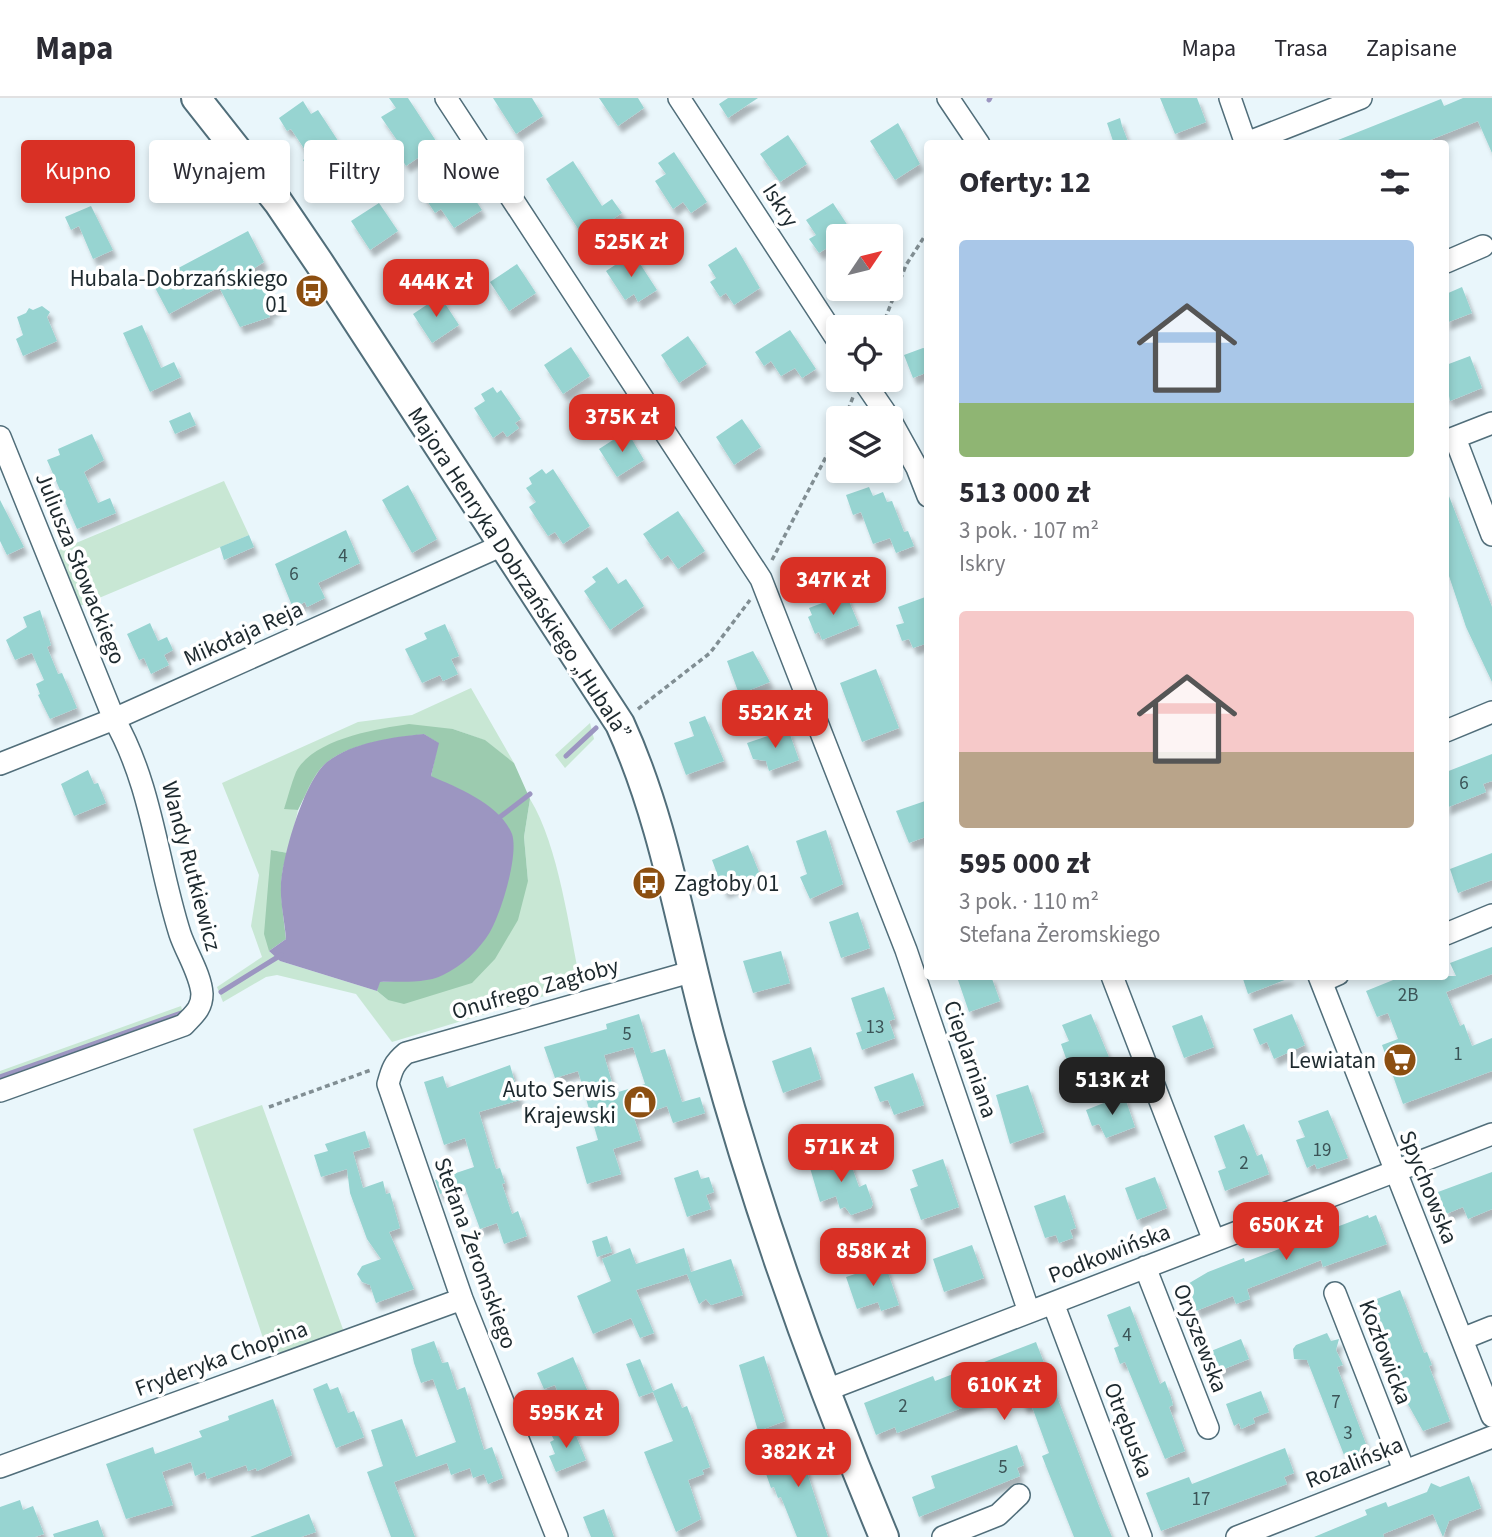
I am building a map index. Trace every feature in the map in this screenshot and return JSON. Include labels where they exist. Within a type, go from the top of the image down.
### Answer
[{"type":"street","name":"Cieplarniana","points":[[446,98],[761,579],[906,950],[1028,1312]]},
{"type":"street","name":"Iskry","points":[[679,98],[826,323]]},
{"type":"street","points":[[948,98],[976,140]]},
{"type":"street","points":[[1230,98],[1245,140]]},
{"type":"street","points":[[1254,140],[1361,98]]},
{"type":"street","name":"Majora Henryka Dobrzańskiego „Hubala”","points":[[199,99],[285,212],[505,544],[601,691],[637,760],[663,840],[694,971],[749,1176],[824,1391],[884,1537]]},
{"type":"street","points":[[1449,261],[1483,246]]},
{"type":"street","points":[[1492,423],[1450,440],[1492,535]]},
{"type":"street","points":[[903,443],[924,486]]},
{"type":"street","name":"Juliusza Słowackiego","points":[[2,450],[114,719]]},
{"type":"street","name":"Mikołaja Reja","points":[[0,764],[114,719],[505,544]]},
{"type":"street","points":[[1449,730],[1492,712]]},
{"type":"street","name":"Wandy Rutkiewicz","points":[[0,1091],[184,1025],[199,1010],[202,990],[169,897],[141,777],[131,748],[114,719]]},
{"type":"street","points":[[1449,933],[1492,915]]},
{"type":"street","name":"Onufrego Zagłoby","points":[[392,1067],[407,1053],[694,971]]},
{"type":"street","points":[[1114,980],[1214,1241]]},
{"type":"street","name":"Spychowska","points":[[1327,980],[1395,1172],[1492,1416]]},
{"type":"street","name":"Stefana Żeromskiego","points":[[392,1067],[388,1084],[461,1299],[557,1537]]},
{"type":"street","name":"Podkowińska","points":[[824,1391],[1492,1134]]},
{"type":"street","name":"Oryszewska","points":[[1145,1267],[1208,1427]]},
{"type":"street","name":"Kozłowicka","points":[[1335,1293],[1404,1470]]},
{"type":"street","name":"Fryderyka Chopina","points":[[0,1467],[461,1299]]},
{"type":"street","name":"Otrębuska","points":[[1054,1303],[1141,1537]]},
{"type":"street","points":[[1462,1339],[1492,1328]]},
{"type":"street","name":"Rozalińska","points":[[1237,1537],[1492,1437]]},
{"type":"street","points":[[943,1537],[998,1515],[1019,1495]]},
{"type":"path","points":[[887,315],[906,265],[924,237]]},
{"type":"path","points":[[269,1107],[369,1070],[392,1067]]},
{"type":"green space","points":[[224,481],[249,535],[80,606],[57,551]]},
{"type":"green space","points":[[471,688],[514,763],[484,740],[453,729],[284,808],[298,810],[288,853],[271,850],[269,951],[280,961],[377,991],[388,1000],[528,881],[524,837],[530,799],[549,840],[556,864],[581,985],[392,1042],[356,994],[277,975],[266,977],[223,1002],[217,987],[262,957],[251,926],[259,875],[222,783],[358,722],[412,715]]},
{"type":"green space","points":[[590,723],[594,739],[565,768],[555,755]]},
{"type":"green space","points":[[409,724],[453,729],[485,740],[514,763],[530,799],[524,837],[528,881],[518,920],[495,959],[472,983],[404,1004],[388,1000],[377,991],[379,982],[428,979],[468,958],[431,776],[438,743],[424,734],[373,742],[347,751],[321,768],[298,810],[284,809],[296,772],[316,751],[346,738]]},
{"type":"green space","points":[[271,850],[288,853],[281,885],[286,939],[269,951],[264,934]]},
{"type":"green space","points":[[181,1006],[184,1016],[0,1081],[0,1071]]},
{"type":"green space","points":[[262,1105],[344,1332],[283,1354],[265,1344],[193,1129]]},
{"type":"shaded area","points":[[424,734],[439,743],[431,776],[477,798],[498,814],[512,834],[514,843],[511,869],[504,898],[490,932],[470,957],[443,975],[420,981],[380,982],[377,991],[280,961],[269,951],[286,939],[281,892],[285,857],[296,820],[318,772],[337,755],[361,745]]},
{"type":"building","points":[[389,98],[408,98],[435,140],[418,140],[418,158],[406,166],[404,140],[397,140],[381,117],[396,108]]},
{"type":"building","points":[[493,98],[532,98],[543,116],[516,134]]},
{"type":"building","points":[[599,98],[638,98],[644,108],[618,126]]},
{"type":"building","points":[[728,98],[758,98],[728,118],[719,104]]},
{"type":"building","points":[[1160,98],[1197,98],[1206,122],[1175,134]]},
{"type":"building","points":[[1463,98],[1492,98],[1492,153],[1478,121],[1430,140],[1338,140],[1441,99],[1444,106]]},
{"type":"building","points":[[303,101],[311,114],[318,110],[338,140],[304,140],[304,148],[291,129],[287,131],[279,118]]},
{"type":"building","points":[[1120,118],[1127,140],[1113,140],[1107,123]]},
{"type":"building","points":[[898,123],[920,164],[895,180],[870,141]]},
{"type":"building","points":[[788,135],[807,164],[780,182],[760,154]]},
{"type":"building","points":[[674,152],[707,202],[691,213],[683,202],[673,209],[655,181],[666,174],[658,163]]},
{"type":"building","points":[[573,161],[602,206],[612,199],[622,213],[584,238],[546,179]]},
{"type":"building","points":[[379,203],[398,231],[370,250],[351,221]]},
{"type":"building","points":[[428,203],[477,203],[482,210],[454,228],[441,209],[435,213]]},
{"type":"building","points":[[833,203],[847,224],[826,224],[826,249],[819,253],[809,239],[816,235],[806,220]]},
{"type":"building","points":[[91,206],[113,250],[93,259],[79,226],[71,230],[65,217]]},
{"type":"building","points":[[248,231],[264,262],[253,269],[277,308],[268,313],[270,317],[240,327],[219,287],[169,314],[152,282]]},
{"type":"building","points":[[736,247],[760,288],[734,305],[726,293],[720,297],[710,282],[716,278],[708,265]]},
{"type":"building","points":[[633,253],[657,290],[638,302],[634,294],[625,300],[606,271]]},
{"type":"building","points":[[517,264],[536,293],[509,311],[490,282]]},
{"type":"building","points":[[1462,287],[1472,313],[1449,322],[1449,293]]},
{"type":"building","points":[[440,296],[459,325],[432,343],[413,314]]},
{"type":"building","points":[[42,306],[50,312],[47,317],[57,341],[23,356],[16,339],[23,335],[17,317],[26,313],[29,308],[33,310]]},
{"type":"building","points":[[142,325],[161,368],[174,362],[181,377],[150,392],[123,333]]},
{"type":"building","points":[[790,330],[816,369],[802,378],[795,368],[781,376],[771,361],[764,366],[755,352]]},
{"type":"building","points":[[688,336],[707,364],[679,383],[661,355]]},
{"type":"building","points":[[571,347],[590,376],[563,394],[544,365]]},
{"type":"building","points":[[924,348],[924,374],[913,378],[904,355]]},
{"type":"building","points":[[1470,356],[1482,388],[1450,401],[1449,364]]},
{"type":"building","points":[[493,387],[497,393],[501,390],[521,419],[515,423],[519,428],[507,437],[503,431],[493,438],[474,408],[485,401],[481,394]]},
{"type":"building","points":[[190,412],[196,425],[175,434],[169,421]]},
{"type":"building","points":[[742,419],[761,447],[734,465],[716,437]]},
{"type":"building","points":[[627,431],[644,460],[617,477],[599,449]]},
{"type":"building","points":[[92,434],[104,460],[84,472],[98,503],[110,498],[116,513],[77,529],[47,460],[60,455],[58,449]]},
{"type":"building","points":[[542,469],[546,474],[553,469],[590,526],[563,544],[555,532],[548,536],[529,507],[536,502],[526,488],[532,484],[529,478]]},
{"type":"building","points":[[408,485],[437,539],[412,553],[382,500]]},
{"type":"building","points":[[869,487],[873,496],[883,492],[887,502],[892,501],[904,532],[908,531],[914,546],[896,553],[890,538],[873,544],[861,512],[853,515],[846,495]]},
{"type":"building","points":[[1449,496],[1492,607],[1492,682],[1466,627],[1449,576]]},
{"type":"building","points":[[0,500],[24,547],[7,555],[0,541]]},
{"type":"building","points":[[678,511],[705,551],[678,569],[668,555],[661,560],[643,534]]},
{"type":"building","points":[[346,530],[360,563],[318,583],[325,598],[307,607],[305,602],[293,608],[275,564]]},
{"type":"building","points":[[249,535],[254,547],[224,560],[220,547]]},
{"type":"building","points":[[607,567],[618,584],[626,579],[644,606],[610,630],[584,591],[596,582],[592,577]]},
{"type":"building","points":[[846,594],[859,625],[822,640],[819,632],[815,634],[808,617],[812,615],[809,608]]},
{"type":"building","points":[[924,597],[924,644],[913,648],[909,639],[902,641],[896,625],[904,623],[898,607]]},
{"type":"building","points":[[40,610],[51,645],[47,647],[77,708],[50,719],[38,695],[40,694],[36,684],[44,680],[32,653],[15,660],[6,640],[27,627],[23,617]]},
{"type":"building","points":[[150,623],[158,641],[167,637],[173,650],[164,655],[169,665],[151,674],[144,658],[139,660],[127,634]]},
{"type":"building","points":[[445,624],[459,656],[451,659],[458,674],[443,681],[440,675],[422,683],[405,649],[427,639],[424,633]]},
{"type":"building","points":[[753,651],[770,682],[739,694],[727,661]]},
{"type":"building","points":[[876,669],[899,728],[862,742],[840,683]]},
{"type":"building","points":[[705,716],[724,761],[686,775],[674,743],[694,736],[689,722]]},
{"type":"building","points":[[788,729],[799,760],[769,771],[766,761],[753,759],[747,743]]},
{"type":"building","points":[[1492,754],[1492,781],[1483,784],[1486,792],[1449,807],[1449,771]]},
{"type":"building","points":[[88,770],[94,784],[98,783],[106,803],[74,816],[61,784]]},
{"type":"building","points":[[924,801],[924,837],[909,843],[896,811]]},
{"type":"building","points":[[826,830],[843,884],[810,899],[800,877],[807,874],[796,841]]},
{"type":"building","points":[[748,845],[761,877],[724,892],[712,860]]},
{"type":"building","points":[[1492,853],[1492,880],[1458,893],[1450,869]]},
{"type":"building","points":[[858,912],[870,948],[841,958],[829,922]]},
{"type":"building","points":[[1492,947],[1492,974],[1446,992],[1460,1026],[1464,1024],[1472,1046],[1492,1038],[1492,1071],[1403,1104],[1382,1045],[1398,1039],[1388,1013],[1377,1017],[1366,991],[1393,980],[1449,980],[1449,976],[1456,976],[1450,963]]},
{"type":"building","points":[[781,951],[790,983],[753,993],[743,961]]},
{"type":"building","points":[[958,980],[992,980],[1000,1001],[969,1012]]},
{"type":"building","points":[[1243,980],[1285,980],[1248,994]]},
{"type":"building","points":[[884,987],[895,1019],[889,1021],[895,1038],[862,1050],[856,1033],[862,1031],[851,998]]},
{"type":"building","points":[[639,1014],[651,1053],[665,1049],[682,1102],[700,1097],[705,1113],[673,1123],[667,1106],[634,1118],[641,1140],[613,1149],[621,1174],[587,1184],[576,1147],[598,1140],[578,1071],[555,1078],[544,1047],[607,1029],[606,1024]],"holes":[[[633,1047],[645,1084],[615,1093],[604,1055]]]},
{"type":"building","points":[[1091,1014],[1111,1062],[1079,1071],[1074,1058],[1067,1061],[1061,1044],[1069,1041],[1062,1025]]},
{"type":"building","points":[[1292,1014],[1305,1045],[1274,1059],[1267,1042],[1260,1045],[1253,1029]]},
{"type":"building","points":[[1202,1015],[1214,1047],[1184,1058],[1172,1026]]},
{"type":"building","points":[[811,1047],[821,1079],[783,1093],[772,1061]]},
{"type":"building","points":[[510,1065],[520,1100],[479,1112],[496,1169],[500,1168],[505,1183],[502,1184],[512,1214],[518,1211],[527,1236],[504,1244],[497,1223],[480,1229],[464,1185],[440,1194],[435,1180],[474,1167],[465,1138],[444,1145],[424,1082],[443,1076],[447,1088]]},
{"type":"building","points":[[913,1073],[924,1105],[894,1115],[888,1100],[880,1102],[874,1087]]},
{"type":"building","points":[[1028,1085],[1044,1132],[1010,1144],[996,1095]]},
{"type":"building","points":[[1124,1095],[1135,1127],[1106,1138],[1099,1124],[1092,1126],[1086,1110]]},
{"type":"building","points":[[1328,1110],[1348,1158],[1317,1169],[1315,1164],[1307,1168],[1296,1140],[1305,1137],[1298,1121]]},
{"type":"building","points":[[1244,1124],[1257,1156],[1262,1154],[1269,1174],[1225,1191],[1218,1171],[1226,1168],[1214,1136]]},
{"type":"building","points":[[365,1131],[370,1147],[353,1152],[363,1188],[383,1181],[386,1194],[390,1193],[400,1228],[389,1232],[414,1289],[376,1303],[370,1285],[362,1282],[357,1274],[362,1266],[381,1259],[367,1239],[350,1193],[347,1169],[321,1177],[314,1155],[328,1151],[325,1144]]},
{"type":"building","points":[[841,1152],[843,1158],[848,1156],[859,1187],[866,1184],[873,1204],[871,1208],[851,1215],[845,1207],[840,1209],[836,1196],[820,1202],[810,1168],[825,1163],[823,1158]]},
{"type":"building","points":[[943,1159],[959,1207],[921,1220],[910,1189],[918,1186],[912,1170]]},
{"type":"building","points":[[698,1170],[701,1179],[709,1177],[714,1192],[706,1195],[711,1209],[687,1217],[674,1178]]},
{"type":"building","points":[[1492,1172],[1492,1209],[1468,1219],[1463,1207],[1446,1214],[1438,1192]]},
{"type":"building","points":[[1155,1177],[1167,1208],[1137,1220],[1125,1188]]},
{"type":"building","points":[[1065,1195],[1076,1228],[1070,1230],[1073,1238],[1059,1243],[1056,1235],[1045,1238],[1034,1206]]},
{"type":"building","points":[[1368,1215],[1369,1218],[1376,1215],[1387,1244],[1323,1267],[1321,1260],[1247,1289],[1250,1299],[1236,1304],[1233,1296],[1196,1311],[1186,1285],[1208,1272],[1244,1258],[1245,1262]]},
{"type":"building","points":[[607,1236],[612,1252],[597,1257],[592,1241]]},
{"type":"building","points":[[972,1245],[984,1278],[944,1292],[933,1259]]},
{"type":"building","points":[[630,1248],[636,1264],[684,1248],[691,1272],[731,1259],[743,1295],[711,1305],[706,1299],[699,1304],[687,1274],[636,1290],[654,1333],[640,1338],[631,1318],[593,1334],[577,1296],[611,1281],[602,1259]]},
{"type":"building","points":[[885,1264],[899,1305],[881,1311],[878,1302],[857,1309],[846,1277]]},
{"type":"building","points":[[1400,1290],[1424,1353],[1427,1352],[1432,1365],[1429,1366],[1450,1421],[1423,1431],[1400,1390],[1369,1302]]},
{"type":"building","points":[[1130,1306],[1160,1384],[1165,1381],[1173,1405],[1169,1407],[1185,1451],[1165,1459],[1125,1362],[1120,1364],[1114,1348],[1119,1346],[1107,1315]]},
{"type":"building","points":[[1327,1333],[1331,1341],[1339,1339],[1336,1350],[1343,1365],[1337,1367],[1369,1452],[1346,1460],[1307,1360],[1294,1359],[1293,1349],[1296,1345]]},
{"type":"building","points":[[1241,1339],[1249,1359],[1214,1373],[1206,1353]]},
{"type":"building","points":[[434,1341],[442,1363],[448,1362],[457,1390],[465,1387],[484,1450],[492,1447],[503,1478],[488,1484],[484,1474],[473,1478],[470,1468],[451,1475],[447,1463],[394,1482],[415,1537],[391,1537],[367,1472],[383,1466],[371,1430],[402,1419],[416,1457],[456,1442],[433,1379],[421,1383],[414,1363],[411,1349]]},
{"type":"building","points":[[1036,1342],[1112,1537],[1074,1537],[1042,1456],[1049,1453],[1031,1404],[1024,1407],[1016,1387],[897,1433],[895,1427],[876,1435],[864,1403],[933,1376],[935,1381]]},
{"type":"building","points":[[764,1356],[785,1421],[758,1431],[739,1365]]},
{"type":"building","points":[[573,1357],[588,1392],[573,1398],[571,1393],[560,1397],[555,1385],[544,1389],[537,1373]]},
{"type":"building","points":[[640,1359],[653,1391],[672,1383],[682,1408],[687,1406],[710,1467],[702,1470],[704,1474],[688,1480],[701,1519],[676,1532],[644,1452],[673,1441],[653,1392],[639,1397],[626,1364]]},
{"type":"building","points":[[327,1383],[330,1390],[338,1387],[348,1413],[354,1411],[364,1437],[336,1448],[313,1389]]},
{"type":"building","points":[[1261,1391],[1269,1412],[1253,1418],[1255,1423],[1241,1429],[1239,1423],[1234,1426],[1226,1404]]},
{"type":"building","points":[[273,1399],[292,1455],[257,1471],[256,1468],[248,1471],[246,1465],[207,1479],[205,1472],[195,1476],[191,1462],[162,1472],[173,1505],[126,1519],[106,1464],[153,1447],[155,1454],[202,1437],[199,1431],[229,1420],[228,1416]]},
{"type":"building","points":[[572,1426],[586,1460],[556,1472],[549,1456],[555,1454],[550,1442],[554,1440],[551,1434]]},
{"type":"building","points":[[798,1429],[811,1460],[804,1463],[828,1537],[797,1537],[781,1497],[778,1498],[774,1487],[771,1488],[765,1471],[792,1458],[783,1434]]},
{"type":"building","points":[[1017,1445],[1024,1465],[1017,1468],[1020,1476],[919,1517],[912,1497],[935,1488],[931,1476]]},
{"type":"building","points":[[1285,1448],[1294,1473],[1284,1477],[1287,1484],[1161,1531],[1146,1493],[1189,1477],[1192,1484]]},
{"type":"building","points":[[1469,1476],[1481,1508],[1449,1521],[1443,1537],[1433,1514],[1383,1534],[1384,1537],[1314,1537],[1367,1515],[1365,1510],[1386,1502],[1388,1507],[1427,1492],[1431,1483],[1440,1487]]},
{"type":"building","points":[[20,1500],[23,1510],[33,1506],[44,1534],[35,1537],[0,1537],[0,1507]]},
{"type":"building","points":[[604,1509],[614,1537],[591,1537],[583,1517]]},
{"type":"building","points":[[309,1514],[316,1532],[301,1537],[250,1537]]},
{"type":"building","points":[[98,1520],[104,1537],[54,1537],[53,1534]]},
{"type":"waterway","points":[[566,756],[596,728]]},
{"type":"waterway","points":[[496,820],[530,794]]},
{"type":"waterway","points":[[221,992],[281,955]]},
{"type":"waterway","points":[[0,1077],[181,1013]]},
{"type":"place","name":"Hubala-Dobrzańskiego 01","points":[[312,291]]},
{"type":"place","name":"Zagłoby 01","points":[[649,883]]},
{"type":"place","name":"Lewiatan","points":[[1400,1060]]},
{"type":"place","name":"Auto Serwis Krajewski","points":[[640,1102]]}]
